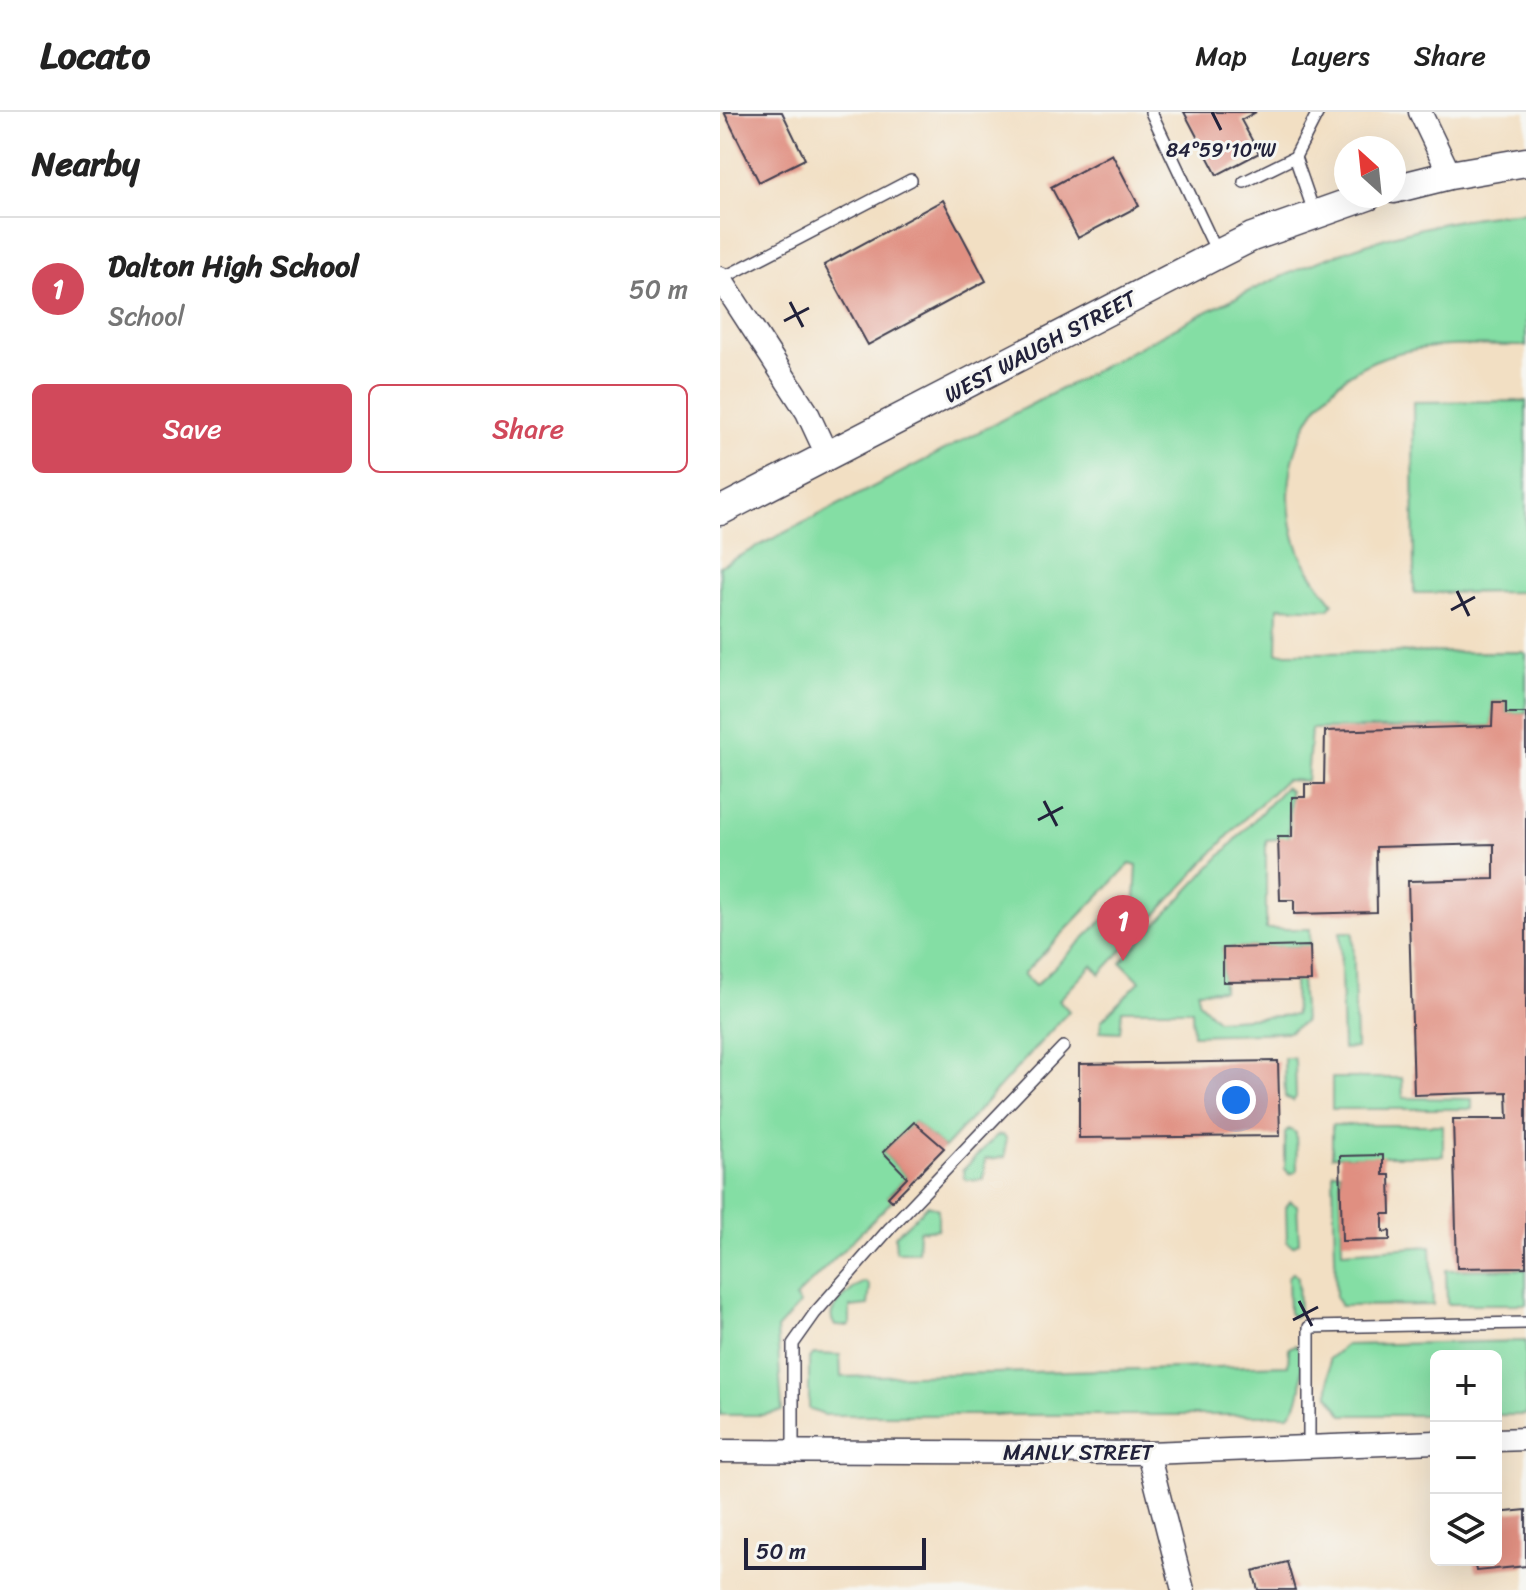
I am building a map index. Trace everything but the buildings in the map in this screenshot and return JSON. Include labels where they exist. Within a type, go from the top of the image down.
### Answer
[{"type":"street","points":[[1420,112],[1450,175]]},
{"type":"street","points":[[1406,186],[1526,162]]},
{"type":"street","name":"WEST WAUGH STREET","points":[[720,511],[1252,237],[1335,208]]},
{"type":"street","points":[[720,278],[807,412],[828,457]]},
{"type":"street","points":[[1502,1440],[1526,1439]]},
{"type":"street","name":"MANLY STREET","points":[[720,1451],[1148,1453],[1430,1442]]},
{"type":"street","points":[[1148,1453],[1183,1590]]},
{"type":"lane","points":[[1151,112],[1218,254]]},
{"type":"lane","points":[[1244,182],[1295,157],[1318,112]]},
{"type":"lane","points":[[1295,157],[1315,215]]},
{"type":"lane","points":[[720,278],[911,180]]},
{"type":"lane","points":[[793,1452],[793,1344],[815,1313],[890,1228],[1063,1047]]},
{"type":"lane","points":[[1309,1447],[1309,1327],[1526,1323]]},
{"type":"green space","points":[[1526,212],[1526,346],[1430,347],[1392,355],[1349,375],[1328,393],[1311,415],[1299,440],[1292,467],[1289,495],[1291,523],[1302,558],[1333,603],[1329,609],[1278,607],[1277,653],[1523,652],[1526,654],[1526,713],[1506,713],[1506,702],[1493,702],[1492,726],[1311,729],[1307,781],[1285,780],[1238,825],[1155,916],[1135,900],[1137,866],[1130,864],[1023,974],[1035,986],[1115,908],[1129,910],[1144,927],[1100,974],[1092,965],[1059,1000],[1069,1011],[944,1148],[914,1122],[883,1152],[907,1177],[888,1196],[892,1201],[795,1298],[800,1304],[777,1329],[782,1411],[762,1415],[720,1415],[720,566],[1169,331],[1284,276],[1343,252],[1403,233],[1464,219]]},
{"type":"green space","points":[[1526,401],[1526,592],[1414,593],[1413,402]]},
{"type":"green space","points":[[1285,787],[1290,791],[1289,838],[1266,840],[1266,929],[1310,929],[1310,946],[1223,948],[1223,990],[1198,991],[1198,1001],[1217,1020],[1295,1015],[1294,981],[1301,981],[1304,1022],[1289,1032],[1193,1035],[1192,1010],[1122,1010],[1120,1032],[1100,1031],[1101,1021],[1140,981],[1121,962]]},
{"type":"green space","points":[[1340,932],[1353,932],[1356,1048],[1343,1049]]},
{"type":"green space","points":[[1284,1058],[1294,1058],[1295,1062],[1296,1097],[1293,1101],[1285,1097]]},
{"type":"green space","points":[[1332,1078],[1402,1078],[1403,1098],[1472,1099],[1472,1109],[1332,1109]]},
{"type":"green space","points":[[1332,1125],[1443,1125],[1443,1156],[1332,1156]]},
{"type":"green space","points":[[1289,1129],[1296,1133],[1297,1168],[1290,1174],[1285,1169],[1285,1133]]},
{"type":"green space","points":[[996,1136],[1006,1138],[1005,1157],[985,1159],[984,1179],[964,1178],[963,1170]]},
{"type":"green space","points":[[1333,1172],[1340,1172],[1342,1252],[1431,1246],[1433,1305],[1341,1306],[1336,1298]]},
{"type":"green space","points":[[1290,1201],[1297,1205],[1299,1242],[1293,1246],[1287,1242],[1286,1207]]},
{"type":"green space","points":[[928,1205],[938,1209],[938,1229],[919,1231],[918,1252],[896,1252],[895,1236]]},
{"type":"green space","points":[[1526,1269],[1526,1304],[1447,1304],[1446,1270]]},
{"type":"green space","points":[[1293,1272],[1298,1277],[1299,1314],[1294,1317],[1289,1313],[1288,1277]]},
{"type":"green space","points":[[866,1282],[870,1287],[868,1305],[850,1307],[850,1326],[835,1326],[831,1317],[834,1309],[852,1290]]},
{"type":"green space","points":[[1526,1341],[1526,1415],[1502,1415],[1502,1350],[1430,1350],[1430,1415],[1343,1415],[1329,1395],[1329,1359],[1346,1345]]},
{"type":"green space","points":[[1295,1345],[1301,1349],[1301,1384],[1298,1400],[1289,1415],[824,1415],[809,1409],[809,1358],[814,1354],[840,1355],[841,1377],[1288,1365],[1289,1348]]},
{"type":"place","name":"Dalton High School","points":[[1123,961]]}]
